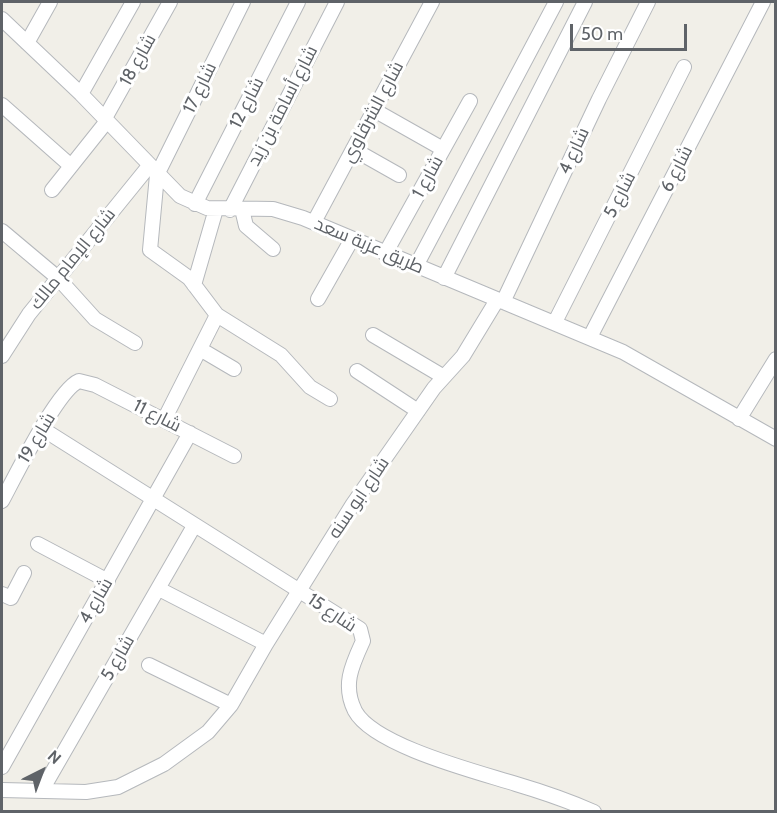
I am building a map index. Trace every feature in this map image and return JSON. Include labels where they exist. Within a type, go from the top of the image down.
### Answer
[{"type":"street","points":[[27,43],[50,2]]},
{"type":"street","points":[[81,94],[133,2]]},
{"type":"street","name":"شارع 18","points":[[52,190],[106,120],[170,2]]},
{"type":"street","name":"شارع 17","points":[[153,170],[243,2]]},
{"type":"street","name":"شارع 12","points":[[195,204],[298,2]]},
{"type":"street","name":"شارع أسامة بن زيد","points":[[194,285],[229,209],[337,2]]},
{"type":"street","name":"شارع الشرقاوي","points":[[314,222],[432,2]]},
{"type":"street","points":[[416,266],[556,2]]},
{"type":"street","points":[[444,278],[585,2]]},
{"type":"street","name":"شارع 4","points":[[500,301],[648,2]]},
{"type":"street","name":"شارع 6","points":[[590,337],[763,2]]},
{"type":"street","name":"طريق عزبة سعد","points":[[2,19],[81,94],[172,190],[195,204],[229,209],[273,209],[314,222],[623,352],[776,439]]},
{"type":"street","name":"شارع 5","points":[[555,322],[684,67]]},
{"type":"street","name":"شارع 1","points":[[386,254],[470,101]]},
{"type":"street","points":[[2,105],[71,166]]},
{"type":"street","points":[[374,110],[443,149]]},
{"type":"street","points":[[353,149],[399,175]]},
{"type":"street","points":[[153,170],[150,250],[186,275],[217,315],[281,355],[310,387],[330,399]]},
{"type":"street","name":"شارع الإمام مالك","points":[[2,356],[29,314],[58,278],[153,170]]},
{"type":"street","points":[[229,209],[273,249]]},
{"type":"street","points":[[3,236],[58,278],[95,319],[135,343]]},
{"type":"street","points":[[318,299],[352,239]]},
{"type":"street","name":"شارع ابو سنه","points":[[2,790],[86,792],[134,781],[194,744],[231,705],[353,504],[444,376],[463,356],[500,301]]},
{"type":"street","points":[[165,420],[217,315]]},
{"type":"street","points":[[374,335],[444,376]]},
{"type":"street","points":[[200,349],[234,369]]},
{"type":"street","points":[[739,419],[776,359]]},
{"type":"street","points":[[357,371],[418,411]]},
{"type":"street","name":"شارع 11","points":[[79,381],[95,385],[234,456]]},
{"type":"street","name":"شارع 19","points":[[2,501],[41,428],[70,387],[79,381]]},
{"type":"street","name":"شارع 15","points":[[41,428],[153,501],[360,629],[363,641],[348,676],[348,685],[354,710],[369,727],[428,757],[594,812]]},
{"type":"street","name":"شارع 4","points":[[2,767],[190,433]]},
{"type":"street","name":"شارع 5","points":[[42,790],[194,526]]},
{"type":"street","points":[[38,544],[108,581]]},
{"type":"street","points":[[2,594],[11,598],[24,573]]},
{"type":"street","points":[[159,589],[266,644]]},
{"type":"street","points":[[149,665],[231,705]]}]
